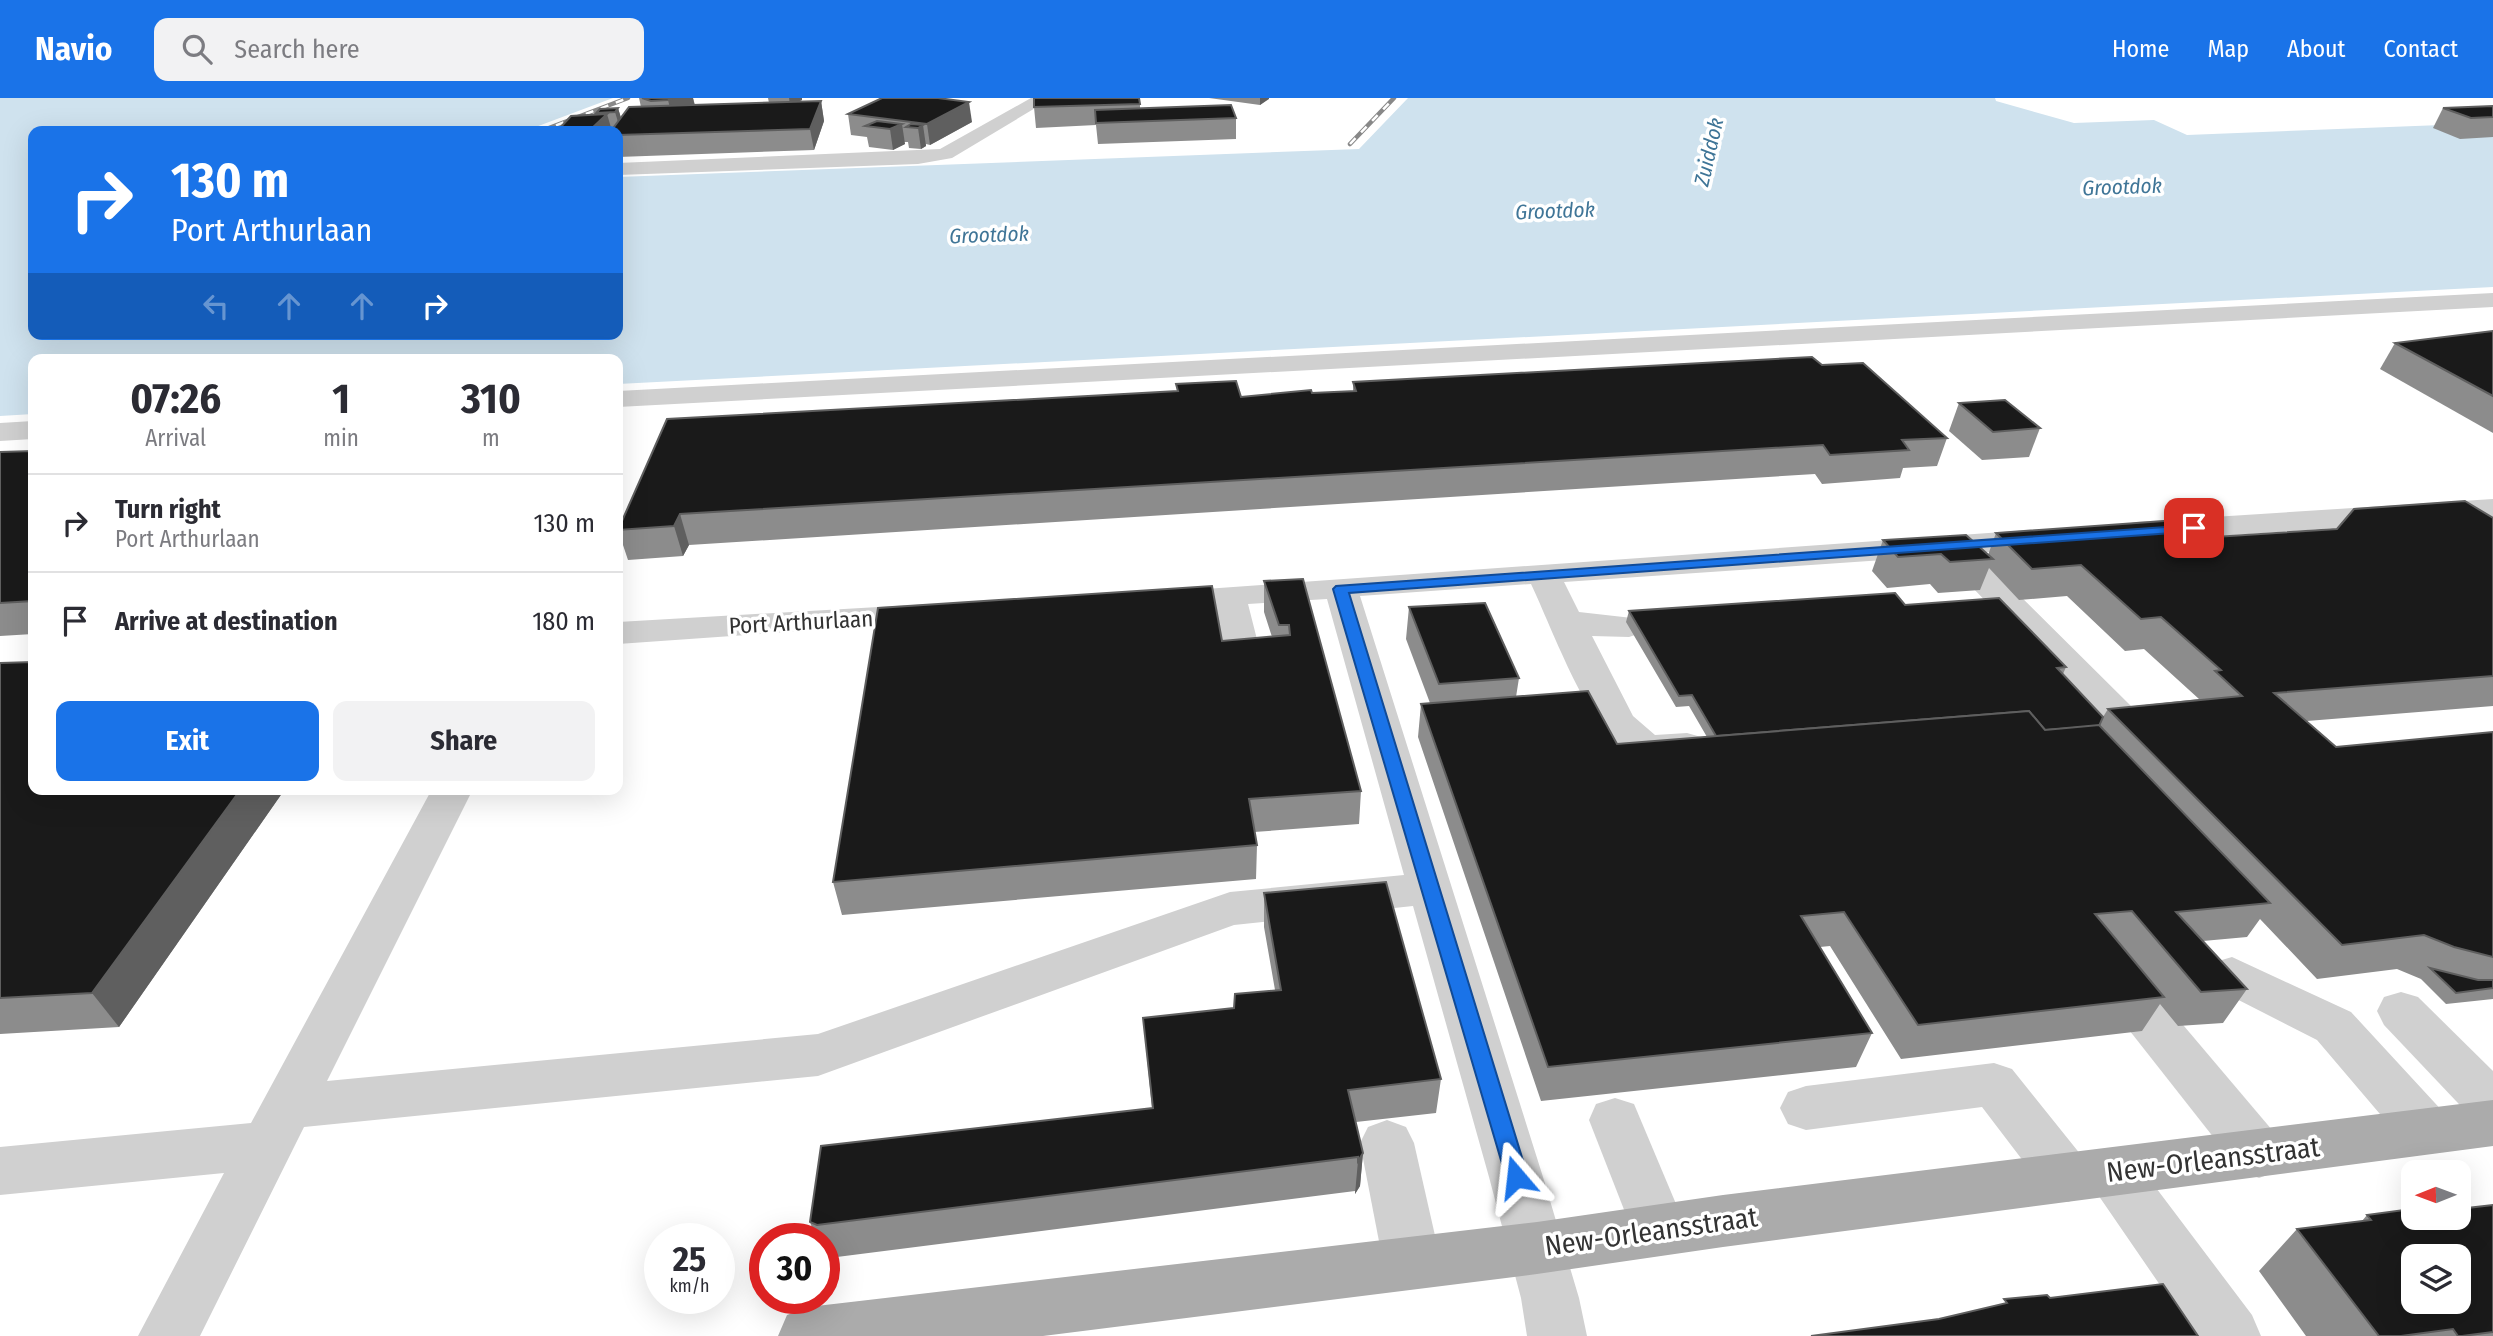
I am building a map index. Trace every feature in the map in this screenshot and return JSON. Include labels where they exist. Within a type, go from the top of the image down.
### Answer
[{"type":"main road","name":"New-Orleansstraat","points":[[808,1336],[1536,1248],[2493,1123]]},
{"type":"street","points":[[623,169],[918,158],[945,153],[1043,98]]},
{"type":"street","points":[[623,399],[2493,300]]},
{"type":"street","points":[[0,432],[28,430]]},
{"type":"street","points":[[1133,602],[2493,508]]},
{"type":"street","points":[[1950,545],[2116,715],[2087,717]]},
{"type":"street","points":[[1543,574],[1617,723],[1646,748],[1712,745]]},
{"type":"street","points":[[1340,589],[1536,1248],[1557,1336]]},
{"type":"street","points":[[1229,596],[1245,663]]},
{"type":"street","points":[[1963,603],[2004,600]]},
{"type":"street","name":"Port Arthurlaan","points":[[623,633],[967,612]]},
{"type":"street","points":[[1566,620],[1585,625],[1629,626]]},
{"type":"street","points":[[168,1336],[450,795]]},
{"type":"street","points":[[0,1171],[277,1126],[818,1055],[1230,909],[1430,888]]},
{"type":"street","points":[[2105,965],[2259,1154]]},
{"type":"street","points":[[2232,975],[2334,1026],[2427,1132]]},
{"type":"street","points":[[2401,1011],[2493,1105]]},
{"type":"street","points":[[1806,1108],[1994,1084],[2091,1175],[2231,1336]]},
{"type":"street","points":[[1615,1120],[1659,1230]]},
{"type":"street","points":[[1387,1143],[1412,1262]]},
{"type":"water","points":[[0,98],[613,98],[538,126],[28,126],[28,340],[623,340],[623,177],[1359,149],[1408,98],[1995,98],[1996,101],[2074,123],[2154,120],[2187,135],[2493,123],[2493,287],[623,384],[623,354],[28,354],[28,414],[0,416]]},
{"type":"building","points":[[642,98],[675,98],[651,101]]},
{"type":"building","points":[[882,98],[938,98],[969,102],[927,124],[848,114]]},
{"type":"building","points":[[1034,98],[1139,98],[1140,104],[1034,107]]},
{"type":"building","points":[[821,101],[810,129],[623,135],[623,126],[615,126],[629,107]]},
{"type":"building","points":[[1231,105],[1236,118],[1096,123],[1095,110]]},
{"type":"building","points":[[2493,106],[2493,117],[2471,118],[2443,108]]},
{"type":"building","points":[[618,108],[615,112],[596,113],[600,109]]},
{"type":"building","points":[[607,114],[594,126],[562,126],[571,116]]},
{"type":"building","points":[[877,121],[902,124],[890,129],[865,126]]},
{"type":"building","points":[[911,124],[923,125],[918,128],[906,127]]},
{"type":"building","points":[[2493,331],[2493,396],[2395,343]]},
{"type":"building","points":[[1812,357],[1822,365],[1863,363],[1947,438],[1902,440],[1909,450],[1830,455],[1823,445],[680,514],[674,526],[623,530],[623,519],[667,419],[1178,391],[1176,384],[1236,381],[1241,397],[1311,390],[1312,393],[1356,391],[1353,382]]},
{"type":"building","points":[[2005,400],[2040,428],[1993,432],[1959,403]]},
{"type":"building","points":[[28,451],[28,601],[0,603],[0,452]]},
{"type":"building","points":[[2465,501],[2493,518],[2493,676],[2274,693],[2336,747],[2493,732],[2493,957],[2454,947],[2424,935],[2342,945],[2108,709],[2242,696],[2215,671],[2221,670],[2161,617],[2141,619],[2081,565],[2032,569],[1996,533],[2178,520],[2199,538],[2337,529],[2354,509]]},
{"type":"building","points":[[1966,535],[1993,559],[1950,562],[1941,554],[1898,557],[1883,540]]},
{"type":"building","points":[[1303,579],[1361,791],[1249,799],[1257,845],[833,882],[878,608],[1212,586],[1222,641],[1290,635],[1289,625],[1279,625],[1264,581]]},
{"type":"building","points":[[1895,593],[1905,605],[1999,598],[2066,667],[2057,668],[2103,717],[2099,726],[2045,730],[2029,711],[1716,736],[1692,695],[1679,696],[1629,611]]},
{"type":"building","points":[[1485,603],[1519,678],[1439,684],[1409,607]]},
{"type":"building","points":[[28,662],[28,795],[237,795],[92,993],[0,998],[0,663]]},
{"type":"building","points":[[1588,691],[1617,744],[2029,711],[2045,730],[2099,725],[2270,903],[2176,912],[2247,989],[2201,992],[2132,911],[2095,914],[2164,997],[1918,1025],[1844,912],[1801,916],[1872,1033],[1548,1067],[1421,704]]},
{"type":"building","points":[[1386,882],[1441,1079],[1348,1090],[1363,1153],[1358,1161],[1358,1157],[833,1223],[810,1222],[821,1146],[1153,1108],[1143,1018],[1234,1008],[1235,994],[1281,990],[1264,893]]},
{"type":"building","points":[[2430,968],[2478,980],[2493,980],[2493,988],[2456,993]]},
{"type":"building","points":[[2493,1205],[2493,1332],[2458,1336],[2453,1329],[2379,1336],[2297,1229],[2371,1220],[2367,1215],[2401,1210],[2401,1230],[2471,1230],[2471,1208]]},
{"type":"building","points":[[2163,1284],[2198,1336],[1811,1336],[1939,1319],[2007,1303],[2004,1299],[2047,1295],[2050,1298]]},
{"type":"railway","points":[[554,126],[628,98]]},
{"type":"railway","points":[[1350,144],[1394,98]]},
{"type":"route","points":[[1516,1177],[1340,589],[2194,528]]},
{"type":"water label","name":"Zuiddok","points":[[1709,152]]},
{"type":"water label","name":"Grootdok","points":[[2122,187]]},
{"type":"water label","name":"Grootdok","points":[[1555,211]]},
{"type":"water label","name":"Grootdok","points":[[989,235]]}]
